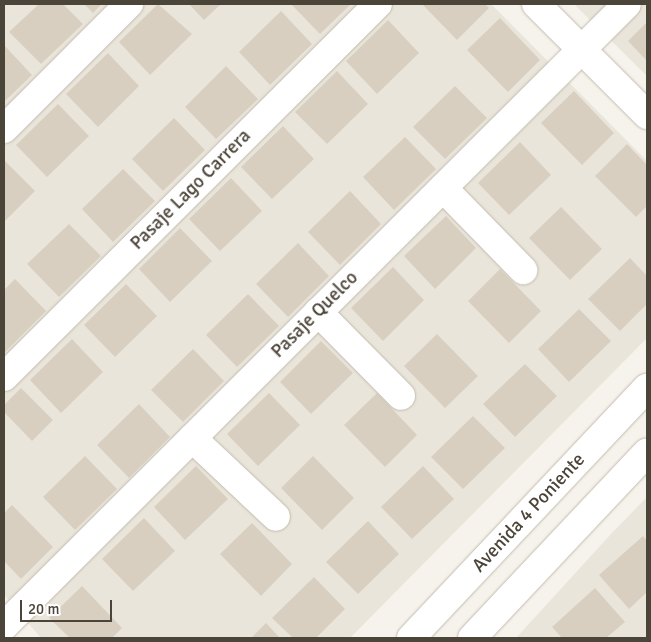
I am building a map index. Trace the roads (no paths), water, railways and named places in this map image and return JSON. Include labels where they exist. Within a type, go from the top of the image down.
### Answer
[{"type":"street","points":[[4,129],[129,4]]},
{"type":"street","name":"Pasaje Lago Carrera","points":[[4,376],[378,4]]},
{"type":"street","points":[[536,4],[647,115]]},
{"type":"street","name":"Pasaje Quelco","points":[[4,626],[627,4]]},
{"type":"street","points":[[443,188],[523,270]]},
{"type":"street","points":[[318,312],[401,396]]},
{"type":"street","name":"Avenida 4 Poniente","points":[[411,638],[647,388]]},
{"type":"street","points":[[192,438],[276,517]]},
{"type":"street","points":[[472,638],[647,452]]}]
